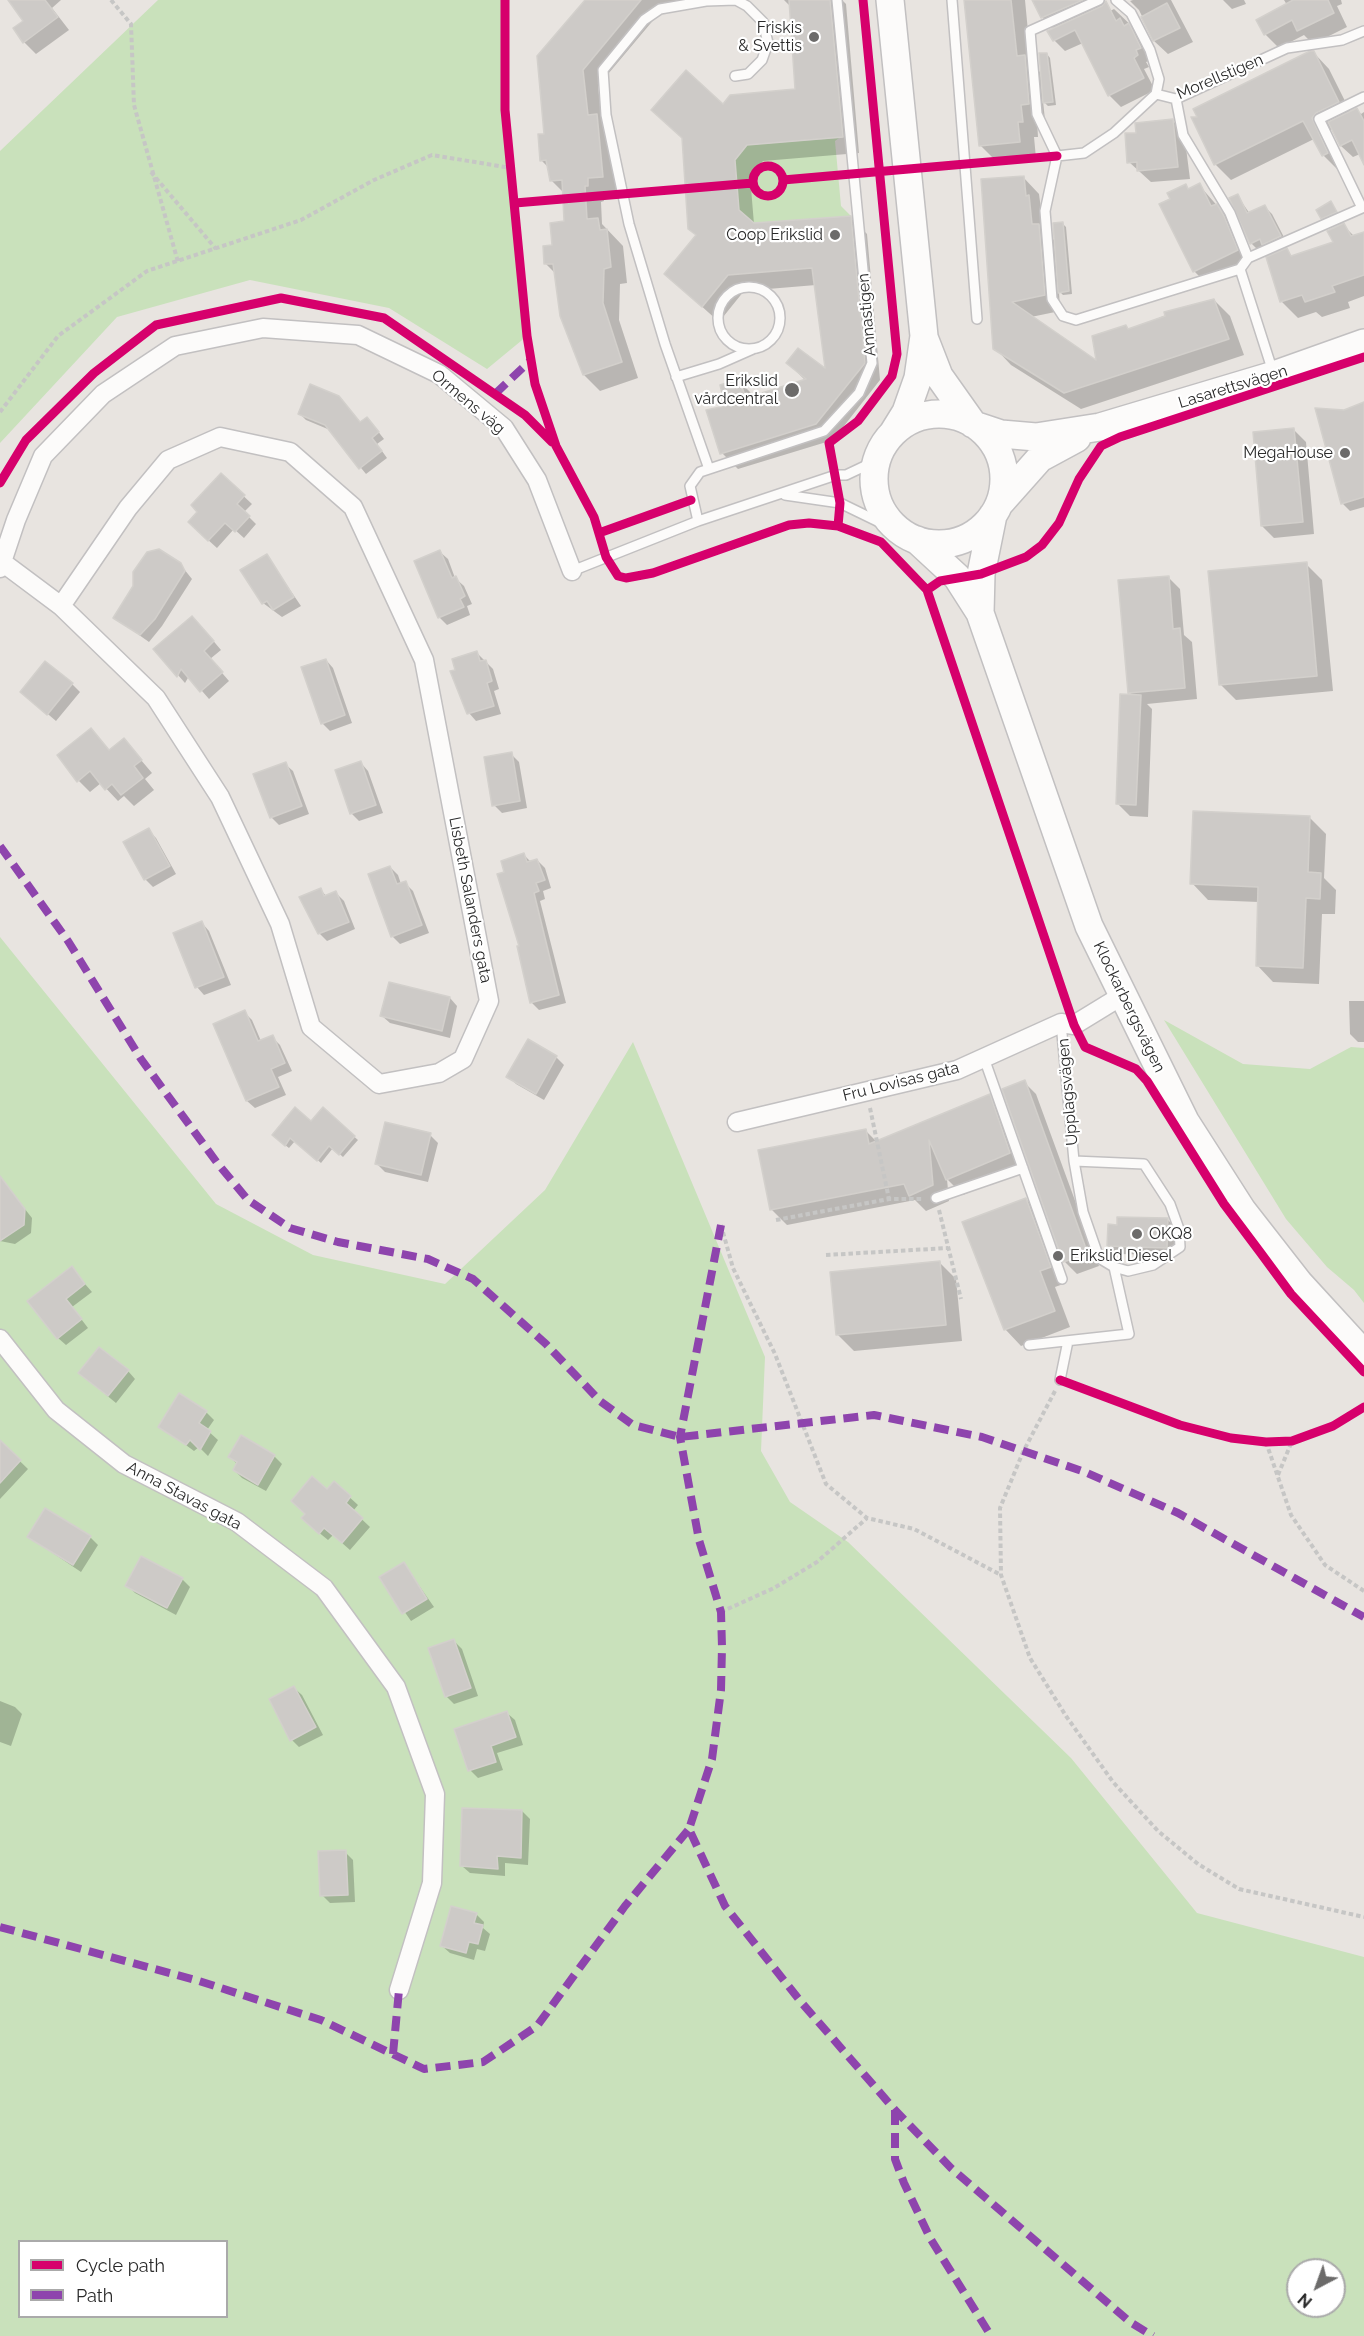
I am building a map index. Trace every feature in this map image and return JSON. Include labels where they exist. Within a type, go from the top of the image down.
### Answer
[{"type":"main road","points":[[890,0],[924,336],[918,378],[906,412],[875,466],[874,484],[879,506],[893,525],[913,538],[932,544],[953,542],[970,536],[995,511],[1004,482],[1000,458],[989,438],[975,425],[939,376],[924,336]]},
{"type":"main road","name":"Lasarettsvägen","points":[[975,425],[1001,434],[1036,437],[1100,427],[1274,375],[1364,343]]},
{"type":"main road","points":[[887,442],[914,419],[930,415],[952,416],[975,425]]},
{"type":"main road","name":"Lasarettsvägen","points":[[995,511],[1017,481],[1040,458],[1100,427]]},
{"type":"main road","name":"Klockarbergsvägen","points":[[980,613],[981,574],[995,511]]},
{"type":"main road","name":"Klockarbergsvägen","points":[[913,538],[957,577],[980,613],[1089,926],[1185,1121],[1242,1210],[1299,1283],[1364,1354]]},
{"type":"street","name":"Ormens väg","points":[[1,565],[16,520],[43,456],[103,394],[176,346],[263,328],[358,335],[439,374],[504,428],[537,480],[572,571]]},
{"type":"street","name":"Lisbeth Salanders gata","points":[[1,565],[61,606],[156,698],[220,797],[280,924],[311,1027],[379,1084],[440,1073],[463,1059],[489,1001],[424,660],[353,507],[290,452],[220,438],[168,460],[128,508],[61,606]]},
{"type":"street","name":"Fru Lovisas gata","points":[[737,1122],[957,1070],[1061,1023],[1074,1025],[1123,995]]},
{"type":"street","name":"Anna Stavas gata","points":[[0,1339],[56,1410],[124,1464],[237,1522],[324,1588],[396,1687],[435,1794],[432,1883],[399,1990]]},
{"type":"lane","points":[[698,520],[691,500],[690,486],[700,472],[708,469],[676,376],[629,224],[606,115],[603,70],[644,20],[660,9],[706,1],[736,0],[747,6],[763,22],[768,43],[762,60],[748,74],[735,76]]},
{"type":"lane","name":"Annastigen","points":[[708,469],[824,431],[859,393],[872,363],[837,0]]},
{"type":"lane","points":[[952,0],[977,319]]},
{"type":"lane","points":[[1099,0],[1030,31],[1037,114],[1057,156],[1045,210],[1052,299],[1063,316],[1076,320],[1240,269],[1248,258],[1362,208],[1319,120],[1364,98]]},
{"type":"lane","points":[[1116,0],[1131,13],[1150,50],[1159,79],[1156,94]]},
{"type":"lane","name":"Morellstigen","points":[[1057,156],[1084,153],[1114,133],[1156,94],[1176,99],[1287,48],[1342,40],[1364,31]]},
{"type":"lane","points":[[1176,99],[1183,135],[1230,213],[1248,258]]},
{"type":"lane","points":[[1240,269],[1274,375]]},
{"type":"lane","points":[[676,376],[719,364],[756,348],[767,343],[777,331],[780,321],[778,307],[770,295],[760,289],[738,289],[723,301],[719,313],[719,324],[723,334],[735,345],[756,348]]},
{"type":"lane","name":"Ormens väg","points":[[572,571],[698,520],[857,470],[887,442]]},
{"type":"lane","points":[[783,494],[840,503],[913,538]]},
{"type":"lane","name":"Upplagsvägen","points":[[1061,1023],[1074,1161],[1083,1212],[1099,1258],[1114,1267],[1128,1271],[1153,1265],[1180,1247],[1179,1229],[1170,1204],[1144,1164],[1074,1161]]},
{"type":"lane","points":[[984,1058],[1062,1279]]},
{"type":"lane","points":[[936,1198],[1023,1168]]},
{"type":"lane","points":[[1029,1345],[1129,1334],[1114,1267]]},
{"type":"lane","points":[[1060,1380],[1068,1341]]},
{"type":"path","points":[[111,0],[131,24],[134,105],[177,262]]},
{"type":"path","points":[[0,412],[58,336],[147,271],[302,220],[374,180],[432,154],[511,168]]},
{"type":"path","points":[[151,172],[217,249]]},
{"type":"path","points":[[866,1092],[889,1199]]},
{"type":"path","points":[[776,1220],[889,1199],[936,1198],[961,1299]]},
{"type":"path","points":[[721,1225],[733,1268],[775,1354],[826,1484],[867,1518],[914,1529],[1001,1575]]},
{"type":"path","points":[[826,1255],[948,1248]]},
{"type":"path","points":[[1060,1380],[1023,1452],[1000,1508],[1001,1575],[1030,1658],[1113,1782],[1158,1831],[1198,1864],[1239,1889],[1364,1917]]},
{"type":"path","points":[[1278,1475],[1292,1441]]},
{"type":"path","points":[[1266,1442],[1292,1515],[1325,1565],[1364,1591]]},
{"type":"path","points":[[721,1612],[774,1588],[817,1562],[867,1518]]},
{"type":"green space","points":[[158,0],[505,0],[505,110],[527,336],[487,369],[389,308],[250,280],[117,317],[0,443],[0,151]]},
{"type":"green space","points":[[839,138],[835,141],[841,206],[851,216],[754,223],[739,210],[735,160],[747,145]]},
{"type":"green space","points":[[0,937],[216,1204],[313,1255],[445,1284],[545,1190],[633,1042],[765,1357],[761,1451],[790,1502],[848,1542],[1071,1758],[1197,1913],[1364,1957],[1364,2336],[0,2336]]},
{"type":"green space","points":[[1164,1020],[1243,1064],[1310,1069],[1351,1047],[1364,1048],[1364,1303],[1354,1290],[1327,1267],[1286,1219]]},
{"type":"building","points":[[8,0],[45,0],[58,17],[23,43],[13,28],[23,21]]},
{"type":"building","points":[[585,0],[641,0],[583,70],[588,115],[597,114],[603,177],[588,178],[588,186],[585,186],[587,219],[598,218],[600,230],[607,229],[611,267],[604,269],[603,303],[622,362],[583,375],[560,316],[553,264],[544,264],[543,246],[552,245],[550,223],[564,221],[562,180],[550,181],[546,160],[540,161],[538,134],[544,134],[537,56]]},
{"type":"building","points":[[789,0],[830,0],[843,137],[747,145],[735,160],[739,210],[754,223],[851,216],[865,363],[816,424],[720,454],[706,410],[725,406],[720,385],[739,379],[746,398],[806,379],[786,363],[798,348],[825,368],[812,268],[728,275],[702,307],[664,274],[696,235],[688,229],[682,138],[651,110],[686,70],[723,104],[730,95],[795,89]]},
{"type":"building","points":[[964,0],[1011,0],[1017,56],[1025,55],[1029,104],[1021,105],[1023,122],[1018,122],[1020,142],[979,146]]},
{"type":"building","points":[[1032,0],[1083,0],[1041,18]]},
{"type":"building","points":[[1293,0],[1328,0],[1334,13],[1297,31],[1292,20],[1264,35],[1256,20]]},
{"type":"building","points":[[1106,1],[1116,21],[1120,18],[1124,26],[1129,23],[1141,48],[1136,50],[1138,55],[1134,58],[1144,78],[1108,96],[1075,30],[1053,41],[1047,31],[1102,6]]},
{"type":"building","points":[[1167,3],[1180,28],[1153,41],[1141,17]]},
{"type":"building","points":[[1314,51],[1339,102],[1316,113],[1312,118],[1328,153],[1322,156],[1303,121],[1214,165],[1191,117],[1197,117],[1193,109]]},
{"type":"building","points":[[1039,53],[1047,53],[1053,102],[1043,103]]},
{"type":"building","points":[[1357,108],[1364,121],[1364,165],[1352,140],[1340,146],[1328,122]]},
{"type":"building","points":[[1173,119],[1178,167],[1137,171],[1137,162],[1127,163],[1125,133],[1136,133],[1135,123]]},
{"type":"building","points":[[1024,176],[1026,196],[1029,195],[1032,224],[1039,224],[1045,295],[1012,302],[1096,360],[1092,336],[1126,325],[1128,329],[1165,316],[1164,312],[1214,299],[1229,339],[1064,393],[993,349],[981,179]]},
{"type":"building","points":[[1200,183],[1211,206],[1217,204],[1224,216],[1238,250],[1193,272],[1159,204],[1170,199],[1167,193],[1186,184],[1188,189]]},
{"type":"building","points":[[1238,194],[1247,213],[1265,205],[1281,236],[1262,245],[1260,239],[1250,244],[1229,198]]},
{"type":"building","points":[[1331,201],[1337,212],[1321,219],[1316,210]]},
{"type":"building","points":[[1063,222],[1069,291],[1058,293],[1053,223]]},
{"type":"building","points":[[1344,223],[1351,236],[1364,232],[1364,275],[1332,286],[1335,292],[1305,302],[1302,295],[1280,302],[1266,257],[1287,248],[1291,256],[1333,242],[1327,231]]},
{"type":"building","points":[[310,384],[339,396],[360,422],[367,417],[379,432],[372,438],[382,451],[359,469],[325,425],[298,414]]},
{"type":"building","name":"MegaHouse","points":[[1364,402],[1364,497],[1341,504],[1315,408],[1344,410]]},
{"type":"building","points":[[1294,428],[1303,522],[1261,526],[1253,432]]},
{"type":"building","points":[[221,473],[245,495],[237,504],[250,516],[235,532],[225,523],[208,541],[188,522],[197,512],[191,505]]},
{"type":"building","points":[[159,549],[181,563],[185,571],[155,619],[140,635],[113,618],[133,586],[133,572],[147,552]]},
{"type":"building","points":[[440,550],[452,578],[456,576],[465,596],[460,599],[464,607],[438,618],[414,561]]},
{"type":"building","points":[[267,554],[294,597],[273,610],[267,601],[262,604],[240,570]]},
{"type":"building","points":[[1307,562],[1317,676],[1219,685],[1208,571]]},
{"type":"building","points":[[1169,576],[1173,629],[1180,628],[1185,688],[1128,693],[1118,580]]},
{"type":"building","points":[[192,616],[214,641],[204,651],[223,672],[200,692],[181,669],[177,677],[153,649]]},
{"type":"building","points":[[477,651],[480,661],[486,660],[492,681],[487,683],[494,706],[467,714],[450,671],[455,670],[452,659]]},
{"type":"building","points":[[326,659],[345,715],[321,724],[301,667]]},
{"type":"building","points":[[45,661],[73,683],[47,715],[20,692]]},
{"type":"building","points":[[1120,694],[1141,695],[1136,805],[1116,804]]},
{"type":"building","points":[[91,728],[109,750],[124,738],[142,760],[134,766],[143,778],[121,795],[112,784],[105,790],[90,771],[77,782],[57,755]]},
{"type":"building","points":[[512,752],[520,801],[492,806],[484,757]]},
{"type":"building","points":[[361,761],[376,805],[350,814],[335,770]]},
{"type":"building","points":[[286,762],[302,806],[270,818],[253,774]]},
{"type":"building","points":[[1193,811],[1310,816],[1308,872],[1321,873],[1320,899],[1306,898],[1303,968],[1256,966],[1258,887],[1190,884]]},
{"type":"building","points":[[149,828],[170,866],[144,880],[123,842]]},
{"type":"building","points":[[524,853],[527,862],[537,859],[545,880],[536,883],[539,891],[534,893],[559,995],[530,1003],[517,946],[519,946],[497,874],[504,872],[501,861]]},
{"type":"building","points":[[390,866],[397,884],[406,881],[422,925],[391,937],[368,874]]},
{"type":"building","points":[[321,888],[324,896],[336,891],[349,922],[318,934],[299,897]]},
{"type":"building","points":[[202,921],[224,977],[195,988],[173,933]]},
{"type":"building","points":[[389,982],[450,997],[442,1031],[380,1016]]},
{"type":"building","points":[[245,1010],[258,1041],[273,1035],[285,1063],[271,1069],[279,1087],[246,1101],[213,1024]]},
{"type":"building","points":[[528,1039],[557,1056],[536,1094],[506,1077]]},
{"type":"building","points":[[1025,1080],[1088,1254],[1063,1262],[1002,1089]]},
{"type":"building","points":[[990,1094],[1010,1153],[946,1180],[929,1140],[933,1185],[909,1196],[904,1184],[770,1210],[758,1150],[866,1129],[869,1144]]},
{"type":"building","points":[[295,1107],[311,1121],[323,1107],[355,1136],[339,1155],[329,1146],[317,1161],[290,1138],[285,1146],[272,1135]]},
{"type":"building","points":[[385,1122],[431,1133],[421,1175],[375,1164]]},
{"type":"building","points":[[0,1176],[25,1209],[24,1225],[0,1241]]},
{"type":"building","points":[[1026,1198],[1051,1267],[1040,1271],[1055,1311],[1004,1330],[962,1222]]},
{"type":"building","name":"OKQ8","points":[[1117,1217],[1168,1218],[1167,1248],[1107,1246],[1108,1224],[1117,1225]]},
{"type":"building","points":[[940,1261],[946,1325],[836,1335],[830,1272]]},
{"type":"building","points":[[72,1266],[85,1284],[66,1299],[82,1319],[57,1339],[27,1301]]},
{"type":"building","points":[[99,1347],[129,1370],[108,1396],[78,1373]]},
{"type":"building","points":[[179,1393],[207,1411],[199,1423],[211,1431],[200,1450],[190,1440],[186,1445],[158,1427]]},
{"type":"building","points":[[241,1435],[275,1455],[258,1485],[233,1470],[237,1462],[228,1457]]},
{"type":"building","points":[[0,1440],[21,1460],[0,1483]]},
{"type":"building","points":[[312,1476],[327,1489],[334,1481],[351,1496],[346,1503],[363,1518],[342,1543],[324,1528],[319,1534],[301,1518],[305,1514],[291,1501]]},
{"type":"building","points":[[45,1508],[91,1536],[73,1565],[27,1537]]},
{"type":"building","points":[[141,1556],[183,1578],[167,1608],[125,1586]]},
{"type":"building","points":[[404,1562],[427,1599],[402,1614],[379,1577]]},
{"type":"building","points":[[454,1639],[471,1688],[445,1697],[428,1648]]},
{"type":"building","points":[[294,1686],[316,1727],[290,1741],[269,1699]]},
{"type":"building","points":[[507,1711],[516,1737],[491,1746],[496,1762],[468,1771],[454,1729]]},
{"type":"building","points":[[462,1808],[522,1810],[521,1858],[497,1856],[498,1869],[460,1866]]},
{"type":"building","points":[[346,1850],[348,1895],[320,1896],[318,1851]]},
{"type":"building","points":[[451,1906],[477,1913],[474,1923],[483,1925],[478,1944],[469,1942],[466,1953],[440,1946]]},
{"type":"marked path","points":[[495,394],[531,360]]},
{"type":"marked path","points":[[0,846],[68,941],[141,1059],[218,1164],[248,1200],[290,1228],[338,1242],[428,1259],[473,1279],[546,1344],[600,1401],[633,1425],[680,1437],[874,1415],[982,1437],[1085,1472],[1178,1513],[1364,1617]]},
{"type":"marked path","points":[[721,1225],[680,1437],[699,1540],[721,1612],[722,1647],[721,1690],[712,1759],[689,1829],[725,1906],[801,2002],[895,2110],[951,2168],[1130,2322],[1153,2336]]},
{"type":"marked path","points":[[0,1927],[199,1981],[321,2020],[424,2069],[483,2062],[537,2026],[625,1906],[689,1829]]},
{"type":"marked path","points":[[393,2054],[399,1990]]},
{"type":"marked path","points":[[895,2110],[895,2159],[904,2183],[930,2238],[991,2336]]},
{"type":"cycle path","points":[[505,0],[505,110],[527,336],[535,384],[556,446],[594,517],[606,557],[618,576],[626,578],[653,573],[789,525],[809,523],[838,526],[881,542],[927,590],[940,581],[981,574],[1026,557],[1042,545],[1059,523],[1079,479],[1101,446],[1120,437],[1364,357]]},
{"type":"cycle path","points":[[838,526],[840,503],[829,443],[858,421],[892,376],[897,354],[863,0]]},
{"type":"cycle path","points":[[783,180],[1057,156]]},
{"type":"cycle path","points":[[768,166],[779,170],[783,181],[779,192],[768,196],[757,192],[753,181],[757,170],[768,166]]},
{"type":"cycle path","points":[[515,203],[753,183]]},
{"type":"cycle path","points":[[0,483],[26,440],[94,373],[156,325],[281,298],[384,318],[525,415],[552,442]]},
{"type":"cycle path","points":[[599,533],[691,500]]},
{"type":"cycle path","points":[[927,590],[1074,1025],[1085,1047],[1136,1069],[1147,1081],[1224,1204],[1291,1294],[1364,1372]]},
{"type":"cycle path","points":[[1060,1380],[1180,1425],[1231,1438],[1266,1442],[1292,1441],[1333,1426],[1364,1407]]},
{"type":"place","name":"Friskis & Svettis","points":[[814,37]]},
{"type":"place","name":"Coop Erikslid","points":[[835,235]]},
{"type":"place","name":"Erikslid vårdcentral","points":[[792,390]]},
{"type":"place","name":"MegaHouse","points":[[1345,453]]},
{"type":"place","name":"OKQ8","points":[[1137,1234]]},
{"type":"place","name":"Erikslid Diesel","points":[[1058,1256]]}]
